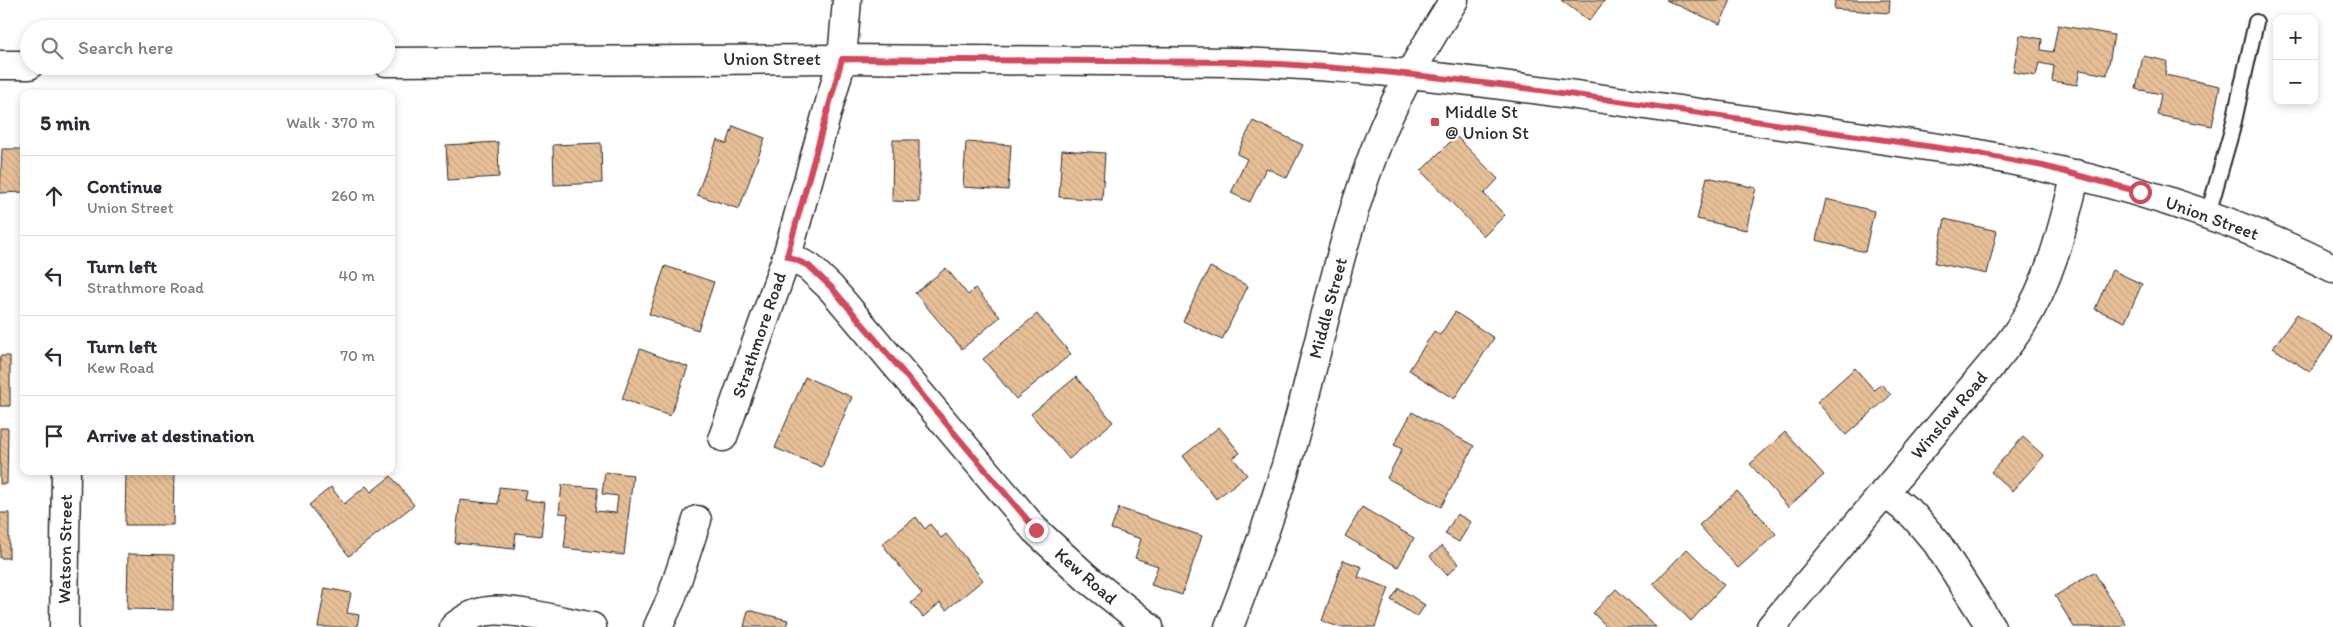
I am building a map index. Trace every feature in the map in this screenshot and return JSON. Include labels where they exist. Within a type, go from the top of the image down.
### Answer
[{"type":"street","name":"Strathmore Road","points":[[723,437],[787,256],[842,59],[848,0]]},
{"type":"street","name":"Middle Street","points":[[1229,627],[1270,517],[1293,444],[1353,213],[1384,127],[1410,74],[1454,0]]},
{"type":"street","name":"Union Street","points":[[395,62],[842,59],[1245,62],[1410,74],[1532,89],[1974,153],[2076,174],[2208,214],[2257,233],[2333,268]]},
{"type":"street","points":[[0,65],[20,65]]},
{"type":"street","name":"Winslow Road","points":[[1770,627],[1994,363],[2022,325],[2047,274],[2058,246],[2076,174]]},
{"type":"street","name":"Kew Road","points":[[787,256],[809,266],[832,288],[1036,530],[1087,578],[1149,627]]},
{"type":"street","name":"Watson Street","points":[[64,627],[66,475]]},
{"type":"street","points":[[1884,492],[1913,515],[1937,543],[1991,627]]},
{"type":"street","points":[[658,627],[671,599],[697,520]]},
{"type":"street","points":[[454,627],[475,614],[488,611],[504,611],[592,627]]},
{"type":"lane","points":[[2208,214],[2232,130],[2256,22]]},
{"type":"building","points":[[1561,0],[1605,0],[1589,21]]},
{"type":"building","points":[[1666,0],[1731,0],[1720,24]]},
{"type":"building","points":[[1835,0],[1890,0],[1889,13],[1834,9]]},
{"type":"building","points":[[2058,25],[2114,35],[2107,75],[2080,70],[2077,85],[2052,81],[2054,66],[2039,63],[2036,76],[2013,72],[2020,35],[2042,39],[2041,50],[2053,52]]},
{"type":"building","points":[[2143,56],[2167,61],[2165,75],[2220,86],[2212,126],[2157,115],[2161,94],[2136,89]]},
{"type":"building","points":[[1253,121],[1303,145],[1287,178],[1266,168],[1250,202],[1231,193],[1247,159],[1237,154]]},
{"type":"building","points":[[733,126],[765,138],[739,209],[697,195],[717,140],[727,144]]},
{"type":"building","points":[[1456,136],[1498,179],[1484,194],[1505,215],[1484,236],[1421,171]]},
{"type":"building","points":[[893,140],[919,140],[919,202],[892,201]]},
{"type":"building","points":[[498,142],[499,177],[448,180],[446,145]]},
{"type":"building","points":[[966,142],[1011,145],[1008,190],[963,187]]},
{"type":"building","points":[[601,143],[602,183],[554,185],[553,145]]},
{"type":"building","points":[[2,149],[20,149],[20,192],[0,193]]},
{"type":"building","points":[[1062,150],[1105,153],[1102,200],[1059,197]]},
{"type":"building","points":[[1707,177],[1756,188],[1746,230],[1697,219]]},
{"type":"building","points":[[1826,199],[1874,211],[1865,252],[1816,240]]},
{"type":"building","points":[[1945,219],[1997,231],[1987,274],[1935,263]]},
{"type":"building","points":[[665,266],[714,282],[698,330],[649,314]]},
{"type":"building","points":[[1210,267],[1248,286],[1222,340],[1183,321]]},
{"type":"building","points":[[946,268],[968,295],[975,288],[1000,317],[962,349],[915,293]]},
{"type":"building","points":[[2112,270],[2142,284],[2125,322],[2095,309]]},
{"type":"building","points":[[1455,312],[1494,338],[1454,399],[1409,370],[1434,331],[1440,335]]},
{"type":"building","points":[[1037,314],[1071,354],[1016,399],[983,359]]},
{"type":"building","points":[[2297,314],[2333,338],[2310,372],[2273,348]]},
{"type":"building","points":[[640,349],[688,367],[670,416],[622,399]]},
{"type":"building","points":[[0,356],[10,356],[10,406],[0,406]]},
{"type":"building","points":[[1855,368],[1874,390],[1881,384],[1891,395],[1846,435],[1817,402]]},
{"type":"building","points":[[805,377],[852,397],[822,467],[775,448]]},
{"type":"building","points":[[1076,377],[1113,422],[1069,459],[1031,414]]},
{"type":"building","points":[[1412,412],[1474,446],[1441,507],[1387,478],[1402,449],[1394,445]]},
{"type":"building","points":[[1219,427],[1240,453],[1233,458],[1247,475],[1216,499],[1183,456]]},
{"type":"building","points":[[0,428],[8,428],[7,484],[0,484]]},
{"type":"building","points":[[1785,432],[1824,475],[1788,507],[1750,464]]},
{"type":"building","points":[[2023,437],[2044,456],[2012,491],[1991,472]]},
{"type":"building","points":[[605,472],[633,475],[624,555],[564,548],[568,514],[559,513],[562,485],[598,488],[595,511],[616,513],[618,496],[602,494]]},
{"type":"building","points":[[126,475],[174,475],[173,525],[125,525]]},
{"type":"building","points":[[391,476],[414,505],[349,556],[309,505],[331,487],[344,504],[366,486],[371,492]]},
{"type":"building","points":[[499,487],[526,490],[524,500],[545,502],[541,536],[516,533],[514,549],[455,543],[460,500],[498,504]]},
{"type":"building","points":[[1737,491],[1776,534],[1738,568],[1699,525]]},
{"type":"building","points":[[1362,507],[1414,538],[1398,567],[1345,536]]},
{"type":"building","points":[[1119,508],[1202,536],[1182,595],[1151,585],[1158,566],[1135,558],[1141,539],[1111,529]]},
{"type":"building","points":[[0,513],[9,513],[9,558],[0,558]]},
{"type":"building","points":[[1457,514],[1471,522],[1459,542],[1445,534]]},
{"type":"building","points":[[916,517],[925,529],[930,524],[941,538],[946,534],[983,580],[946,610],[940,603],[923,617],[911,603],[922,594],[882,544]]},
{"type":"building","points":[[1442,546],[1459,564],[1447,575],[1430,556]]},
{"type":"building","points":[[1687,549],[1724,585],[1691,621],[1653,584]]},
{"type":"building","points":[[128,554],[174,555],[173,610],[127,609]]},
{"type":"building","points":[[1343,560],[1362,567],[1358,577],[1389,588],[1375,627],[1339,627],[1322,621]]},
{"type":"building","points":[[2094,572],[2126,624],[2121,627],[2074,627],[2055,596]]},
{"type":"building","points":[[325,588],[351,593],[347,613],[359,615],[357,627],[318,627]]},
{"type":"building","points":[[1399,588],[1425,605],[1417,617],[1391,600]]},
{"type":"building","points":[[1616,589],[1656,627],[1607,627],[1593,613]]},
{"type":"building","points":[[748,610],[788,620],[786,627],[744,627]]},
{"type":"place","name":"Middle St @ Union St","points":[[1435,122]]},
{"type":"route","points":[[1036,530],[832,288],[809,266],[787,256],[842,59],[1235,62],[1410,74],[1522,87],[1974,153],[2043,166],[2109,182],[2140,192]]}]
